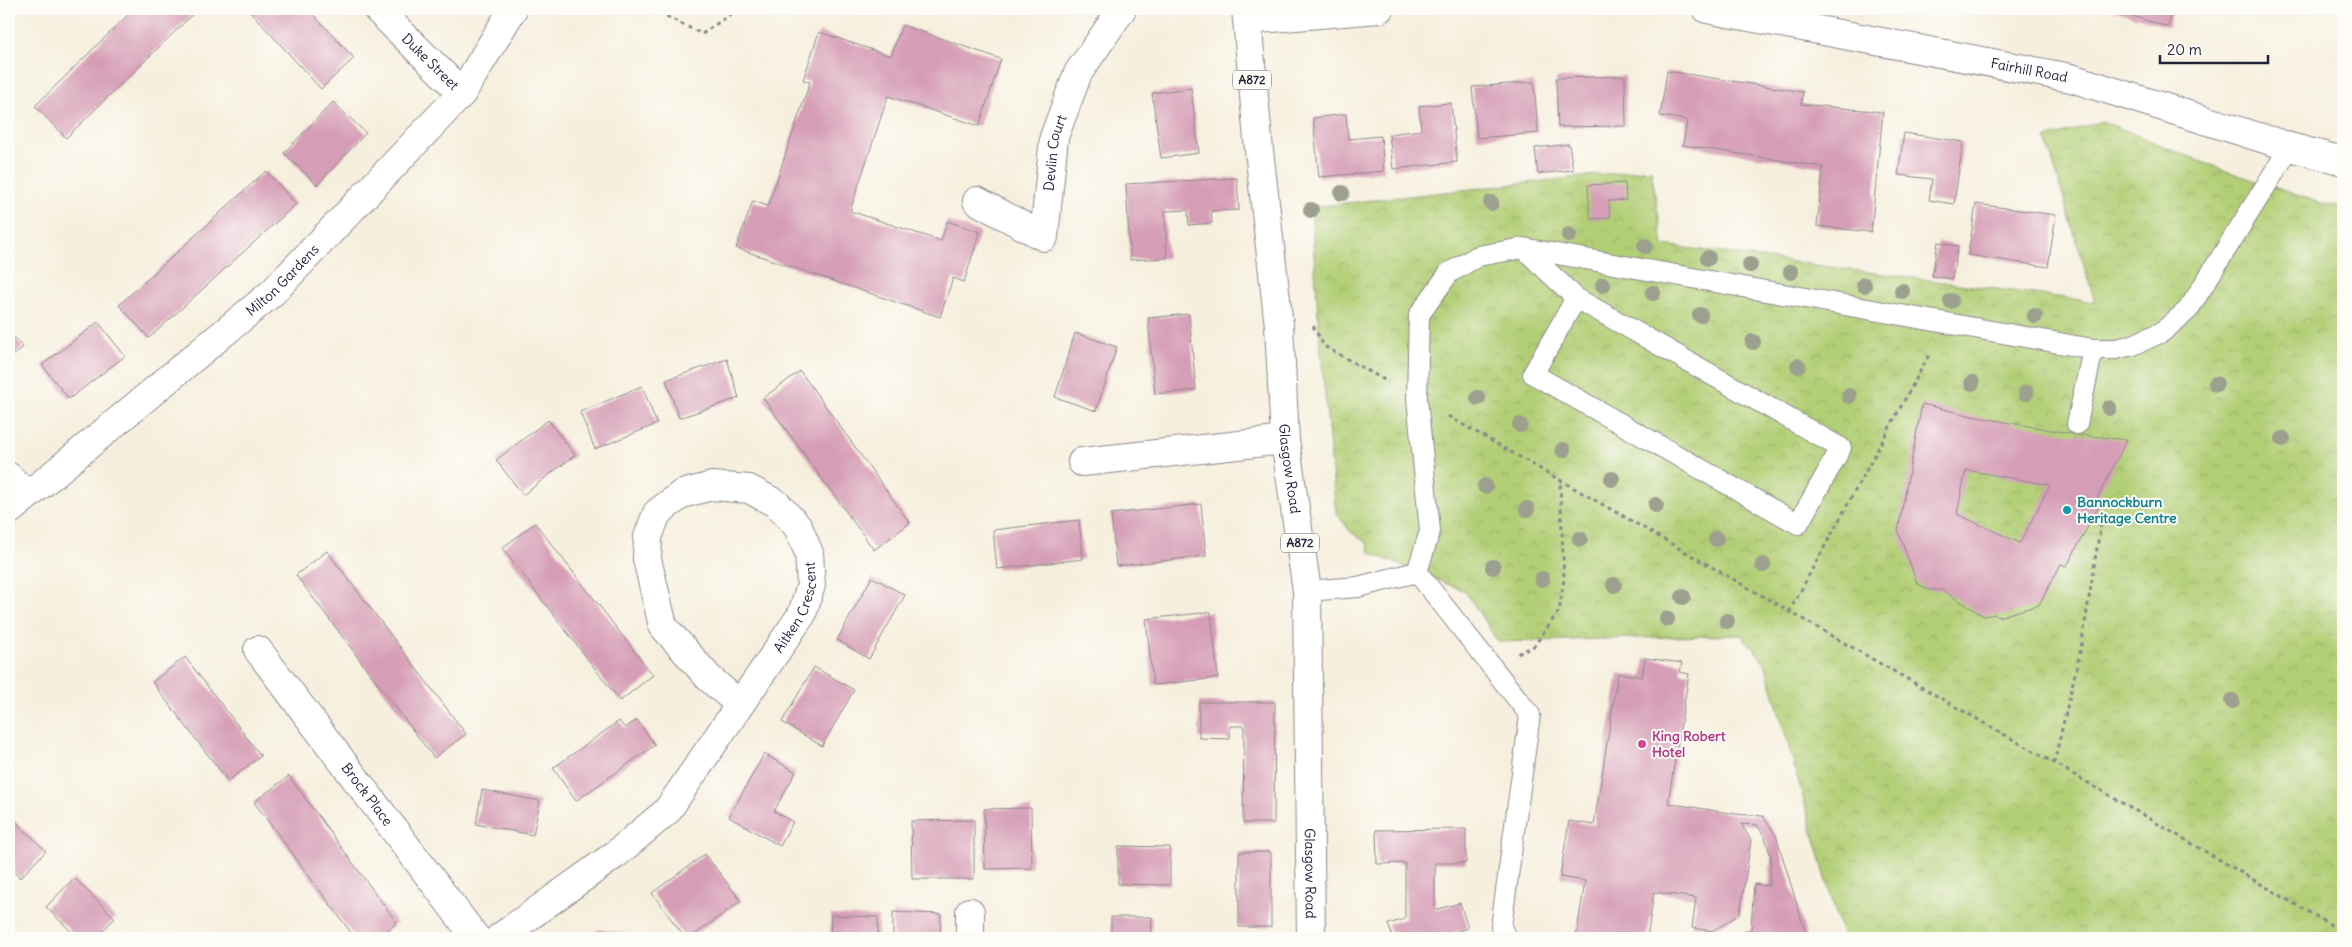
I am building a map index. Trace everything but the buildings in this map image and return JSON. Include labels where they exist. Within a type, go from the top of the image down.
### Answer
[{"type":"street","name":"Duke Street","points":[[377,9],[462,93]]},
{"type":"street","name":"Milton Gardens","points":[[15,494],[273,292],[462,93],[513,9]]},
{"type":"street","name":"Devlin Court","points":[[977,202],[1044,237],[1054,137],[1078,73],[1122,9]]},
{"type":"street","points":[[1246,14],[1379,9]]},
{"type":"street","name":"Fairhill Road","points":[[1706,9],[2071,78],[2290,147],[2343,161]]},
{"type":"street","name":"Glasgow Road","points":[[1246,14],[1279,326],[1285,440],[1308,592],[1311,938]]},
{"type":"street","points":[[1082,462],[1285,440]]},
{"type":"street","name":"Aitken Crescent","points":[[499,938],[616,854],[668,811],[802,614],[811,585],[809,553],[798,527],[777,504],[749,489],[712,486],[682,494],[657,513],[648,537],[647,559],[663,626],[710,678],[739,704]]},
{"type":"street","name":"Brock Place","points":[[258,650],[476,938]]},
{"type":"lane","points":[[1417,572],[1430,531],[1417,398],[1419,315],[1449,273],[1478,256],[1523,248],[2093,349],[2116,349],[2133,345],[2162,332],[2188,310],[2290,147]]},
{"type":"lane","points":[[1523,248],[1576,298],[1841,448],[1798,524],[1533,374],[1576,298]]},
{"type":"lane","points":[[2076,424],[2093,349]]},
{"type":"lane","points":[[1308,592],[1358,588],[1417,572]]},
{"type":"lane","points":[[1417,572],[1530,715],[1501,927],[1506,938]]},
{"type":"path","points":[[652,9],[702,34],[738,9]]},
{"type":"path","points":[[1311,323],[1324,346],[2054,763],[2343,932]]},
{"type":"path","points":[[1789,612],[1929,355]]},
{"type":"path","points":[[1493,666],[1534,646],[1559,611],[1564,580],[1560,482]]},
{"type":"path","points":[[2054,763],[2081,648],[2101,522]]},
{"type":"green space","points":[[2102,121],[2212,166],[2320,203],[2343,207],[2343,938],[1843,938],[1765,663],[1742,635],[1498,642],[1465,591],[1370,553],[1367,543],[1351,532],[1336,513],[1319,331],[1311,207],[1651,169],[1663,245],[2095,302],[2046,139]]},
{"type":"place","name":"Bannockburn Heritage Centre","points":[[2067,510]]},
{"type":"place","name":"King Robert Hotel","points":[[1642,744]]}]
